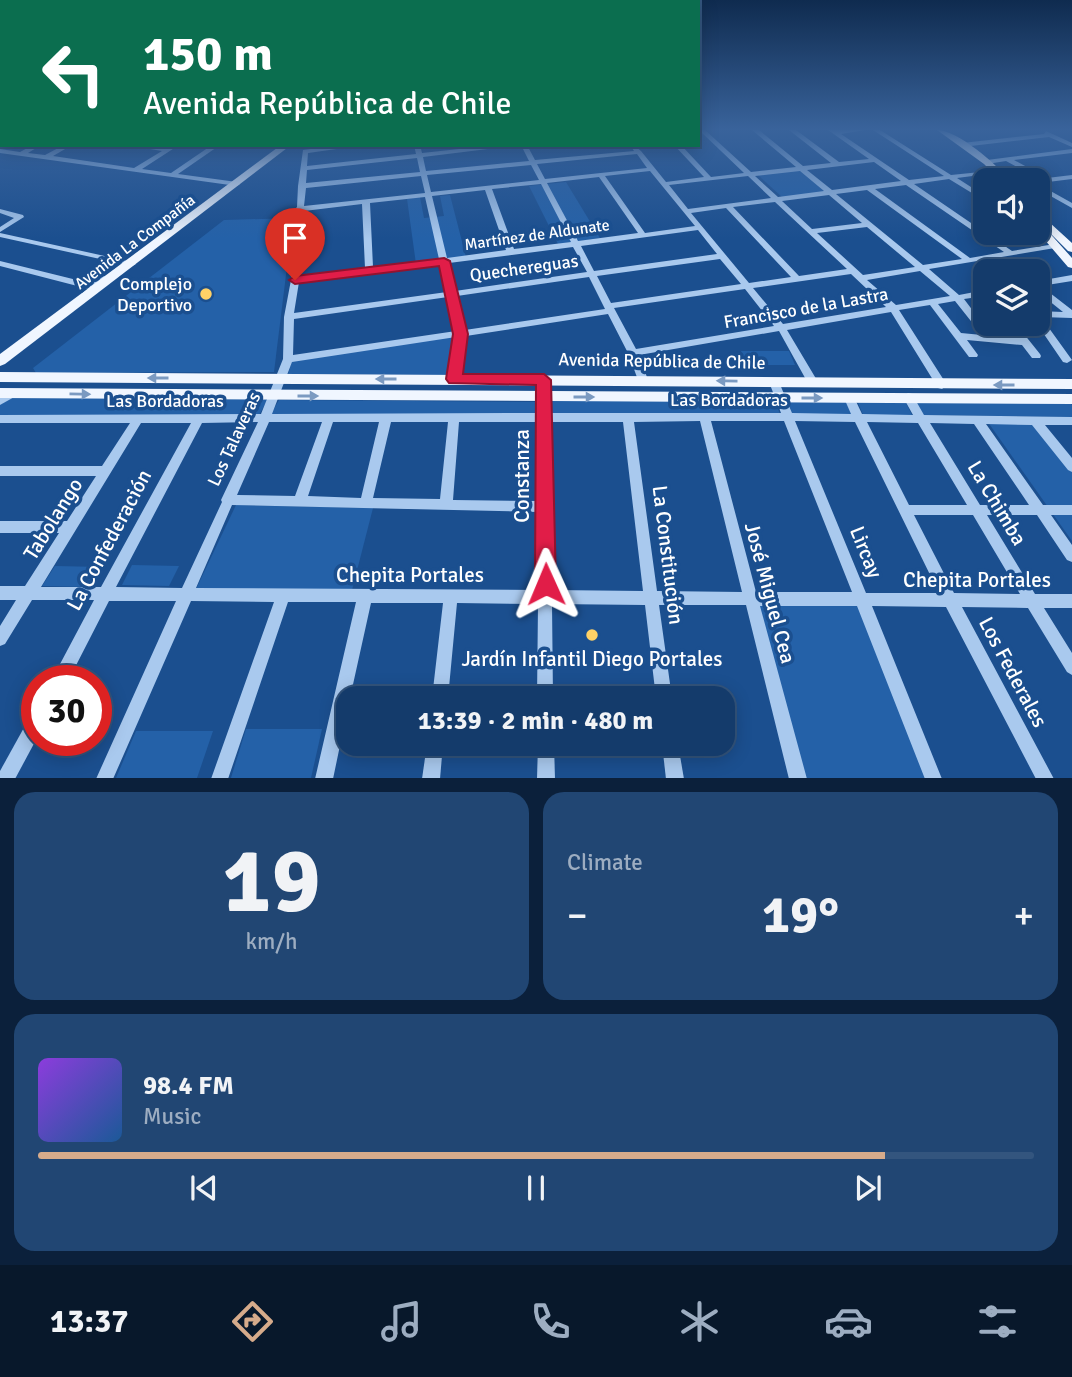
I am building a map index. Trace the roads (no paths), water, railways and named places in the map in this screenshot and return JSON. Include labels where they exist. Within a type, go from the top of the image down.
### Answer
[{"type":"main road","name":"Avenida La Compañía","points":[[0,361],[260,166]]},
{"type":"main road","points":[[1050,227],[1072,249]]},
{"type":"main road","points":[[1050,240],[1072,265]]},
{"type":"main road","name":"Avenida República de Chile","points":[[0,377],[1072,384]]},
{"type":"main road","name":"Avenida República de Chile","points":[[4,396],[1072,399]]},
{"type":"street","points":[[107,166],[237,184]]},
{"type":"street","points":[[135,170],[141,166]]},
{"type":"street","points":[[172,175],[185,166]]},
{"type":"street","points":[[303,168],[318,166]]},
{"type":"street","points":[[421,166],[461,334],[454,379]]},
{"type":"street","points":[[301,187],[485,166]]},
{"type":"street","points":[[537,166],[633,354],[643,380]]},
{"type":"street","points":[[651,166],[782,329],[813,382]]},
{"type":"street","points":[[698,166],[709,178]]},
{"type":"street","points":[[742,166],[894,309],[942,385]]},
{"type":"street","points":[[664,184],[816,166]]},
{"type":"street","points":[[883,166],[1009,252]]},
{"type":"street","points":[[932,166],[973,192]]},
{"type":"street","points":[[686,211],[949,177],[988,167]]},
{"type":"street","name":"Los Talaveras","points":[[104,778],[275,396],[288,359],[289,317],[295,280],[303,168]]},
{"type":"street","points":[[801,168],[958,298],[989,338]]},
{"type":"street","points":[[299,209],[653,169]]},
{"type":"street","points":[[601,175],[643,235]]},
{"type":"street","points":[[1050,181],[1070,179]]},
{"type":"street","points":[[868,187],[967,259]]},
{"type":"street","points":[[488,188],[511,252]]},
{"type":"street","points":[[1050,190],[1072,206]]},
{"type":"street","points":[[366,201],[369,271]]},
{"type":"street","points":[[728,206],[798,280]]},
{"type":"street","points":[[0,211],[20,217],[0,232]]},
{"type":"street","points":[[811,231],[869,224]]},
{"type":"street","name":"Martínez de Aldunate","points":[[295,280],[699,228]]},
{"type":"street","points":[[0,232],[128,264]]},
{"type":"street","points":[[288,359],[748,287],[921,267],[1055,246]]},
{"type":"street","name":"Quechereguas","points":[[289,317],[722,256]]},
{"type":"street","points":[[0,263],[89,286],[97,284],[128,264]]},
{"type":"street","points":[[1050,283],[1072,278]]},
{"type":"street","points":[[1050,296],[1072,315]]},
{"type":"street","name":"Francisco de la Lastra","points":[[633,354],[973,297]]},
{"type":"street","points":[[932,302],[973,355]]},
{"type":"street","points":[[1050,316],[1072,315]]},
{"type":"street","points":[[1050,334],[1067,360]]},
{"type":"street","points":[[958,335],[1025,342]]},
{"type":"street","points":[[1020,336],[1036,356]]},
{"type":"street","name":"Constanza","points":[[544,380],[545,686]]},
{"type":"street","name":"Lircay","points":[[774,382],[934,778]]},
{"type":"street","name":"La Chimba","points":[[908,397],[1072,667]]},
{"type":"street","name":"Los Federales","points":[[849,398],[950,600],[1045,778]]},
{"type":"street","name":"José Miguel Cea","points":[[704,417],[749,599],[798,778]]},
{"type":"street","name":"Las Bordadoras","points":[[0,419],[788,417],[1072,421]]},
{"type":"street","points":[[300,502],[329,418]]},
{"type":"street","points":[[366,503],[386,418]]},
{"type":"street","points":[[446,504],[454,418]]},
{"type":"street","name":"La Constitución","points":[[628,418],[662,686]]},
{"type":"street","name":"Tabolango","points":[[0,639],[138,419]]},
{"type":"street","name":"La Confederación","points":[[68,665],[198,419]]},
{"type":"street","points":[[977,419],[1072,556]]},
{"type":"street","points":[[1035,421],[1072,467]]},
{"type":"street","points":[[0,471],[105,471]]},
{"type":"street","points":[[227,499],[544,507]]},
{"type":"street","points":[[905,510],[1072,510]]},
{"type":"street","points":[[0,527],[70,527]]},
{"type":"street","name":"Chepita Portales","points":[[0,593],[1072,601]]},
{"type":"street","points":[[219,778],[283,595]]},
{"type":"street","points":[[324,778],[365,596]]},
{"type":"street","points":[[441,686],[451,597]]},
{"type":"street","points":[[6,778],[21,750]]},
{"type":"street","points":[[431,778],[434,756]]},
{"type":"street","points":[[546,756],[546,778]]},
{"type":"street","points":[[672,756],[675,778]]},
{"type":"place","name":"Complejo Deportivo","points":[[206,294]]},
{"type":"place","name":"Jardín Infantil Diego Portales","points":[[592,635]]}]
